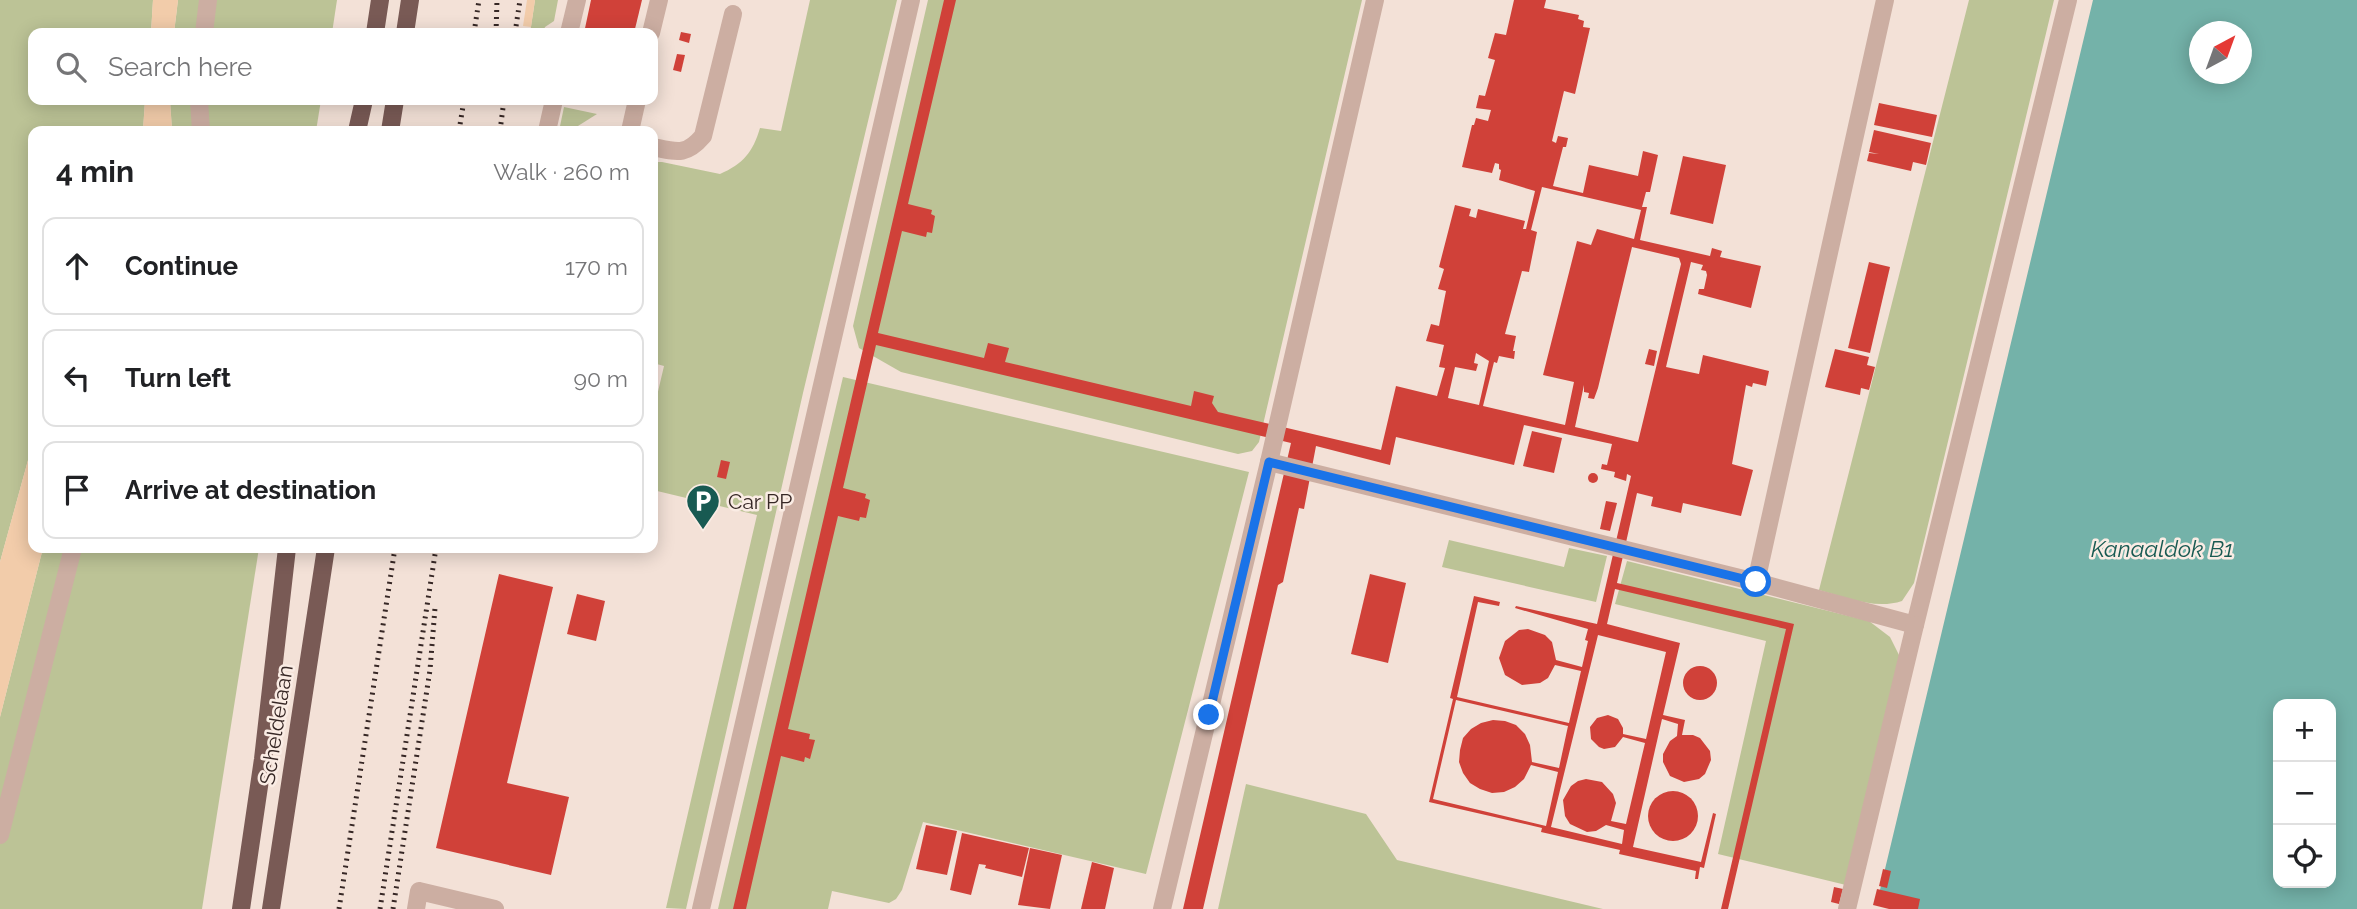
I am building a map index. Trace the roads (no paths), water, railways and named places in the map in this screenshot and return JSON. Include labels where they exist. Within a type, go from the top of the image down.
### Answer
[{"type":"main road","points":[[376,28],[380,0]]},
{"type":"main road","points":[[406,28],[410,0]]},
{"type":"main road","points":[[358,126],[363,105]]},
{"type":"main road","points":[[391,126],[394,105]]},
{"type":"main road","name":"Scheldelaan","points":[[241,909],[263,759],[286,553]]},
{"type":"main road","name":"Scheldelaan","points":[[271,909],[325,553]]},
{"type":"lane","points":[[205,28],[208,0]]},
{"type":"lane","points":[[570,28],[577,0]]},
{"type":"lane","points":[[652,28],[659,0]]},
{"type":"lane","points":[[701,909],[911,0]]},
{"type":"lane","points":[[1162,909],[1269,462],[1375,0]]},
{"type":"lane","points":[[1756,582],[1885,0]]},
{"type":"lane","points":[[1847,909],[2068,0]]},
{"type":"lane","points":[[658,148],[678,152],[693,147],[703,136],[733,14]]},
{"type":"lane","points":[[199,105],[201,126]]},
{"type":"lane","points":[[548,126],[553,105]]},
{"type":"lane","points":[[631,126],[636,105]]},
{"type":"lane","points":[[1269,462],[1756,582],[1915,625]]},
{"type":"lane","points":[[0,835],[73,553]]},
{"type":"lane","points":[[416,909],[419,891],[495,909]]},
{"type":"water","name":"Kanaaldok B1","points":[[2093,0],[2357,0],[2357,909],[1918,909],[1880,890]]},
{"type":"railway","points":[[475,28],[479,0]]},
{"type":"railway","points":[[496,28],[497,0]]},
{"type":"railway","points":[[516,28],[520,0]]},
{"type":"railway","points":[[460,126],[463,105]]},
{"type":"railway","points":[[501,126],[503,105]]},
{"type":"railway","points":[[339,909],[394,553]]},
{"type":"railway","points":[[380,909],[435,553]]},
{"type":"railway","points":[[393,909],[430,670],[435,608]]},
{"type":"place","name":"Car PP","points":[[703,531]]}]
